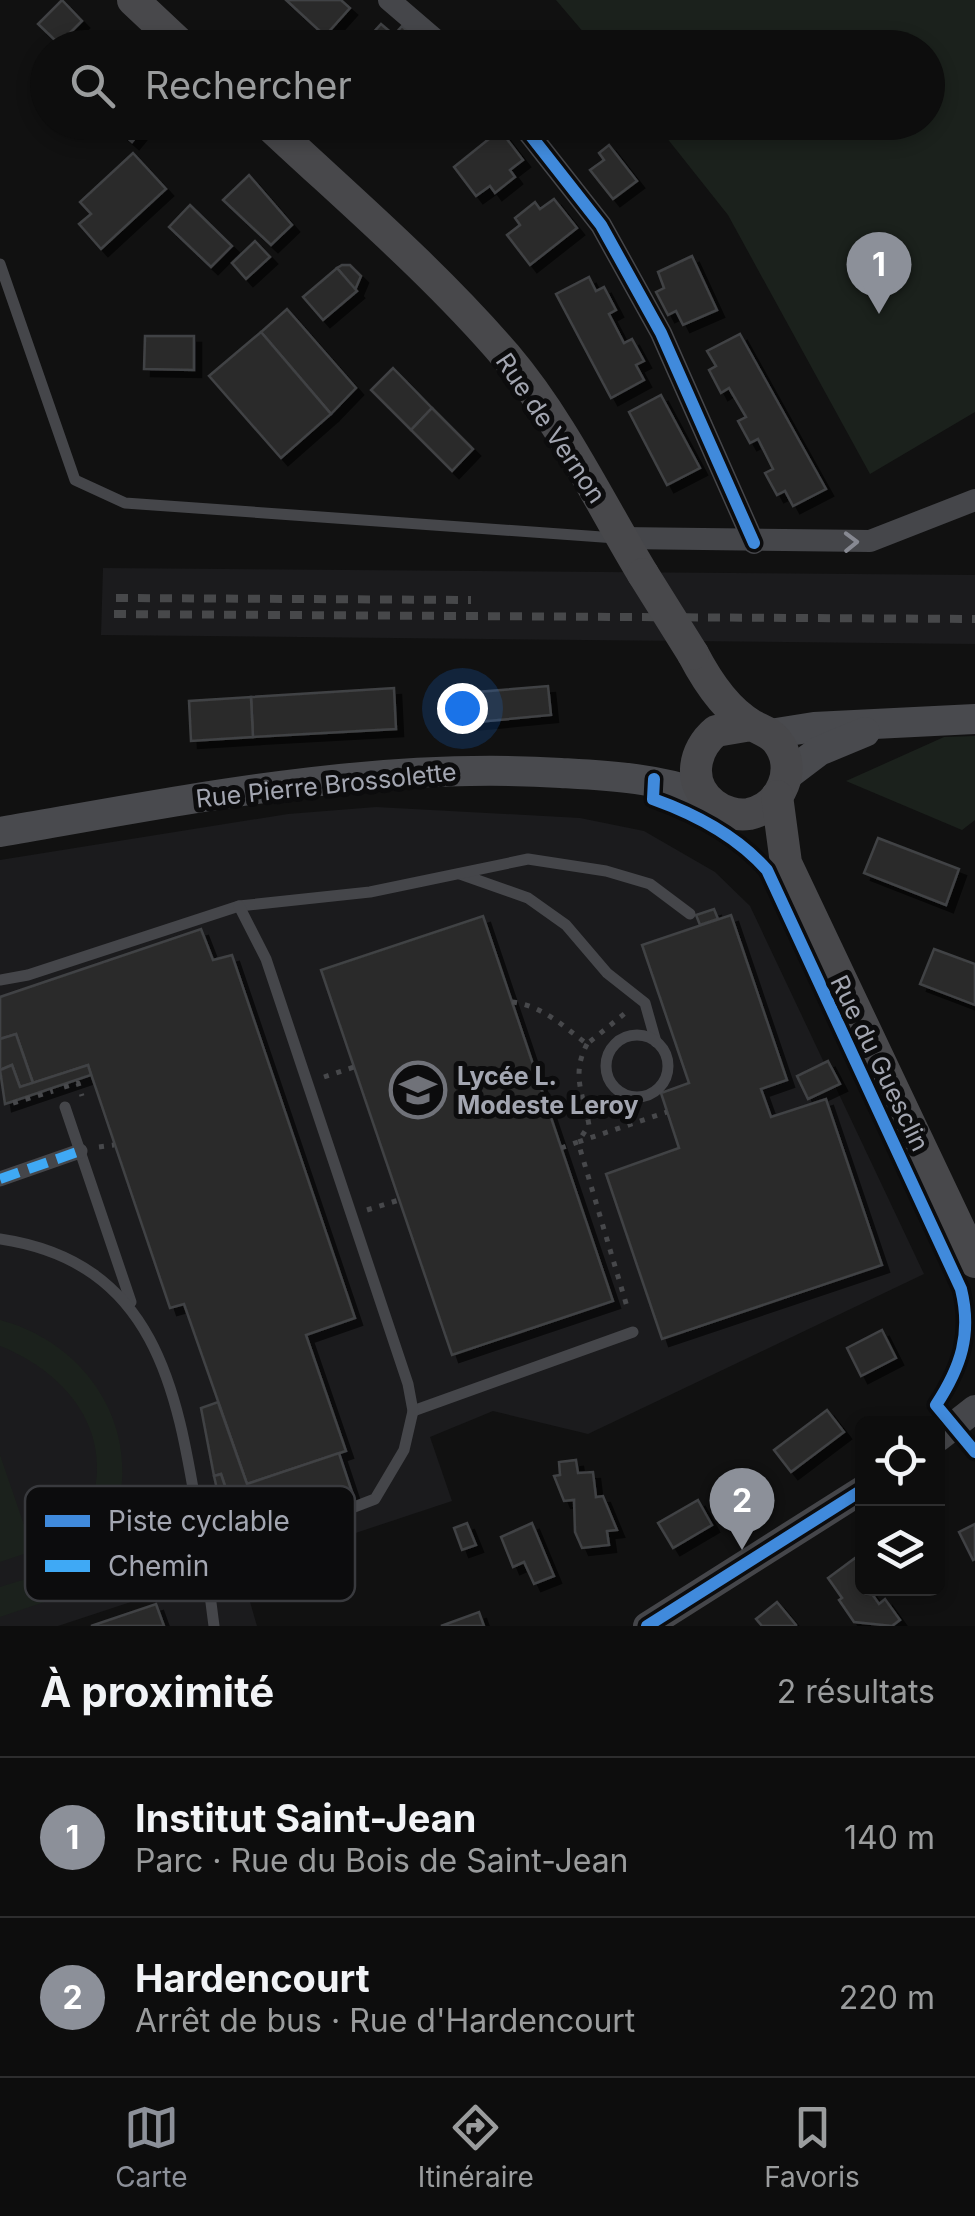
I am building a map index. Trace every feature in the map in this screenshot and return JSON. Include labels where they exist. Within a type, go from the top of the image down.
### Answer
[{"type":"main road","points":[[133,0],[165,30]]},
{"type":"main road","name":"Rue de Vernon","points":[[285,140],[412,258],[507,357],[586,472],[709,683],[760,729]]},
{"type":"main road","points":[[709,683],[696,776],[704,795],[726,812],[761,810],[819,751],[881,724]]},
{"type":"main road","points":[[654,779],[727,726],[760,729],[975,719]]},
{"type":"main road","points":[[760,729],[785,757],[782,786],[786,863]]},
{"type":"main road","name":"Rue Pierre Brossolette","points":[[0,832],[202,797],[450,768],[654,779],[704,795]]},
{"type":"main road","points":[[740,814],[786,863]]},
{"type":"main road","name":"Rue du Guesclin","points":[[786,863],[975,1262]]},
{"type":"street","points":[[389,0],[424,30]]},
{"type":"street","points":[[534,140],[609,240],[660,332],[754,543]]},
{"type":"street","points":[[622,538],[870,542],[975,500]]},
{"type":"street","points":[[0,1179],[80,1151]]},
{"type":"street","points":[[945,1433],[975,1409]]},
{"type":"street","points":[[647,1626],[855,1494]]},
{"type":"lane","points":[[0,264],[53,428],[75,480],[125,503],[622,538]]},
{"type":"lane","points":[[0,980],[239,906],[370,892],[528,858],[606,871],[650,884],[690,914]]},
{"type":"lane","points":[[458,874],[528,898],[566,925],[608,973],[645,1003],[668,1068],[662,1086],[646,1096],[618,1090],[606,1073],[610,1052],[625,1038],[636,1035],[656,1042]]},
{"type":"lane","points":[[239,906],[266,959],[408,1384],[412,1411],[404,1450],[375,1499],[355,1507]]},
{"type":"lane","points":[[65,1106],[133,1308],[158,1352],[176,1400],[192,1486]]},
{"type":"lane","points":[[0,1239],[39,1247],[72,1260],[109,1284],[133,1308]]},
{"type":"lane","points":[[412,1411],[633,1332]]},
{"type":"lane","points":[[211,1601],[214,1626]]},
{"type":"path","points":[[512,1002],[530,1004],[548,1014],[587,1044]]},
{"type":"path","points":[[628,1310],[578,1142],[589,1125],[577,1086],[577,1064],[587,1044],[621,1014],[645,1003]]},
{"type":"path","points":[[561,1148],[667,1112]]},
{"type":"shaded area","points":[[556,0],[975,0],[975,412],[870,474],[728,215],[668,140],[945,140],[945,30],[582,30]]},
{"type":"shaded area","points":[[103,568],[975,575],[975,644],[101,635]]},
{"type":"shaded area","points":[[975,736],[975,820],[962,830],[846,781],[944,737]]},
{"type":"shaded area","name":"Lycée L. Modeste Leroy","points":[[376,807],[580,818],[644,831],[715,872],[750,906],[924,1274],[588,1434],[493,1411],[430,1437],[452,1501],[355,1533],[355,1486],[25,1486],[25,1601],[134,1601],[58,1626],[0,1626],[0,860],[288,814]]},
{"type":"shaded area","points":[[0,1320],[36,1334],[67,1355],[92,1381],[110,1412],[120,1445],[121,1486],[95,1486],[96,1456],[91,1432],[65,1390],[47,1372],[0,1346]]},
{"type":"shaded area","points":[[0,1455],[25,1528],[25,1554],[0,1562]]},
{"type":"shaded area","points":[[25,1579],[25,1601],[47,1601],[0,1617],[0,1587]]},
{"type":"shaded area","name":"Lycée L. Modeste Leroy","points":[[155,1601],[250,1601],[257,1626],[165,1626]]},
{"type":"building","points":[[62,0],[82,21],[73,30],[44,30],[38,24]]},
{"type":"building","points":[[286,0],[341,0],[350,8],[330,30],[318,30]]},
{"type":"building","points":[[488,140],[508,140],[523,160],[510,170],[515,177],[495,193],[490,186],[476,196],[454,167]]},
{"type":"building","points":[[609,145],[637,181],[613,199],[590,170],[604,160],[599,153]]},
{"type":"building","points":[[133,153],[166,189],[101,249],[79,224],[91,214],[80,202]]},
{"type":"building","points":[[249,175],[292,225],[271,245],[223,200]]},
{"type":"building","points":[[554,199],[577,228],[530,265],[507,235],[520,225],[515,218],[535,202],[540,209]]},
{"type":"building","points":[[190,205],[232,246],[211,267],[169,227]]},
{"type":"building","points":[[255,241],[270,257],[246,279],[232,263]]},
{"type":"building","points":[[692,256],[717,310],[683,325],[676,311],[668,315],[656,292],[664,288],[658,272]]},
{"type":"building","points":[[350,265],[361,276],[355,290],[337,268]]},
{"type":"building","points":[[337,268],[357,291],[323,320],[303,297]]},
{"type":"building","points":[[589,277],[596,291],[604,287],[616,310],[609,314],[624,343],[632,339],[644,361],[636,365],[644,380],[611,398],[556,294]]},
{"type":"building","points":[[287,309],[356,388],[331,414],[261,332]]},
{"type":"building","points":[[261,332],[331,414],[281,458],[209,376]]},
{"type":"building","points":[[740,334],[826,489],[793,506],[785,491],[777,495],[765,473],[773,469],[758,439],[750,443],[738,421],[746,417],[729,388],[721,393],[709,370],[716,366],[707,351]]},
{"type":"building","points":[[145,336],[194,336],[194,370],[144,369]]},
{"type":"building","points":[[393,368],[432,408],[411,430],[371,390]]},
{"type":"building","points":[[661,395],[700,468],[667,485],[629,412]]},
{"type":"building","points":[[432,408],[473,449],[452,471],[411,430]]},
{"type":"building","points":[[548,686],[551,715],[467,723],[465,693]]},
{"type":"building","points":[[394,688],[396,729],[253,737],[251,697]]},
{"type":"building","points":[[251,697],[253,737],[191,741],[189,701]]},
{"type":"building","points":[[878,838],[959,869],[946,905],[864,873]]},
{"type":"building","points":[[714,909],[718,919],[700,925],[696,915]]},
{"type":"building","points":[[731,915],[787,1080],[761,1089],[771,1117],[826,1099],[882,1265],[662,1339],[606,1174],[679,1148],[661,1093],[689,1083],[642,945]]},
{"type":"building","points":[[483,916],[613,1301],[452,1355],[321,970]]},
{"type":"building","points":[[201,929],[213,960],[232,955],[355,1318],[306,1335],[346,1451],[247,1484],[184,1304],[170,1308],[88,1065],[33,1083],[16,1034],[0,1039],[0,997]]},
{"type":"building","points":[[934,949],[975,964],[975,1005],[920,984]]},
{"type":"building","points":[[16,1034],[33,1083],[20,1087],[12,1065],[0,1070],[0,1039]]},
{"type":"building","points":[[828,1061],[840,1084],[808,1099],[797,1076]]},
{"type":"building","points":[[12,1065],[20,1087],[88,1065],[91,1075],[5,1104],[0,1070]]},
{"type":"building","points":[[882,1330],[896,1358],[861,1376],[847,1348]]},
{"type":"building","points":[[218,1402],[247,1484],[339,1453],[350,1486],[225,1486],[221,1474],[214,1476],[201,1408]]},
{"type":"building","points":[[827,1410],[844,1432],[791,1472],[774,1450]]},
{"type":"building","points":[[576,1460],[578,1473],[593,1472],[596,1497],[603,1496],[617,1530],[607,1531],[609,1545],[582,1548],[575,1532],[574,1500],[564,1501],[554,1476],[560,1475],[559,1462]]},
{"type":"building","points":[[221,1474],[225,1486],[216,1486],[214,1476]]},
{"type":"building","points":[[698,1500],[712,1525],[673,1548],[658,1523]]},
{"type":"building","points":[[467,1523],[476,1545],[462,1550],[454,1528]]},
{"type":"building","points":[[532,1523],[554,1576],[534,1584],[524,1562],[513,1567],[501,1537]]},
{"type":"building","points":[[975,1524],[975,1559],[973,1560],[959,1532]]},
{"type":"building","points":[[855,1558],[855,1596],[874,1596],[879,1604],[885,1599],[900,1620],[892,1626],[854,1622],[828,1578]]},
{"type":"building","points":[[777,1602],[796,1626],[762,1626],[756,1619]]},
{"type":"building","points":[[156,1604],[164,1626],[91,1626]]},
{"type":"building","points":[[479,1612],[484,1626],[441,1626]]},
{"type":"railway","points":[[116,598],[471,600]]},
{"type":"railway","points":[[114,614],[975,619]]},
{"type":"marked path","points":[[0,1179],[80,1151]]},
{"type":"cycle path","points":[[534,140],[601,225],[661,333],[754,543]]},
{"type":"cycle path","points":[[654,779],[653,799],[714,827],[767,870],[961,1289],[965,1321],[962,1350],[936,1405],[975,1452]]},
{"type":"cycle path","points":[[647,1626],[855,1494]]},
{"type":"place","name":"Institut Saint-Jean","points":[[879,314]]},
{"type":"place","name":"Lycée L. Modeste Leroy","points":[[418,1090]]},
{"type":"place","name":"Hardencourt","points":[[742,1550]]}]
